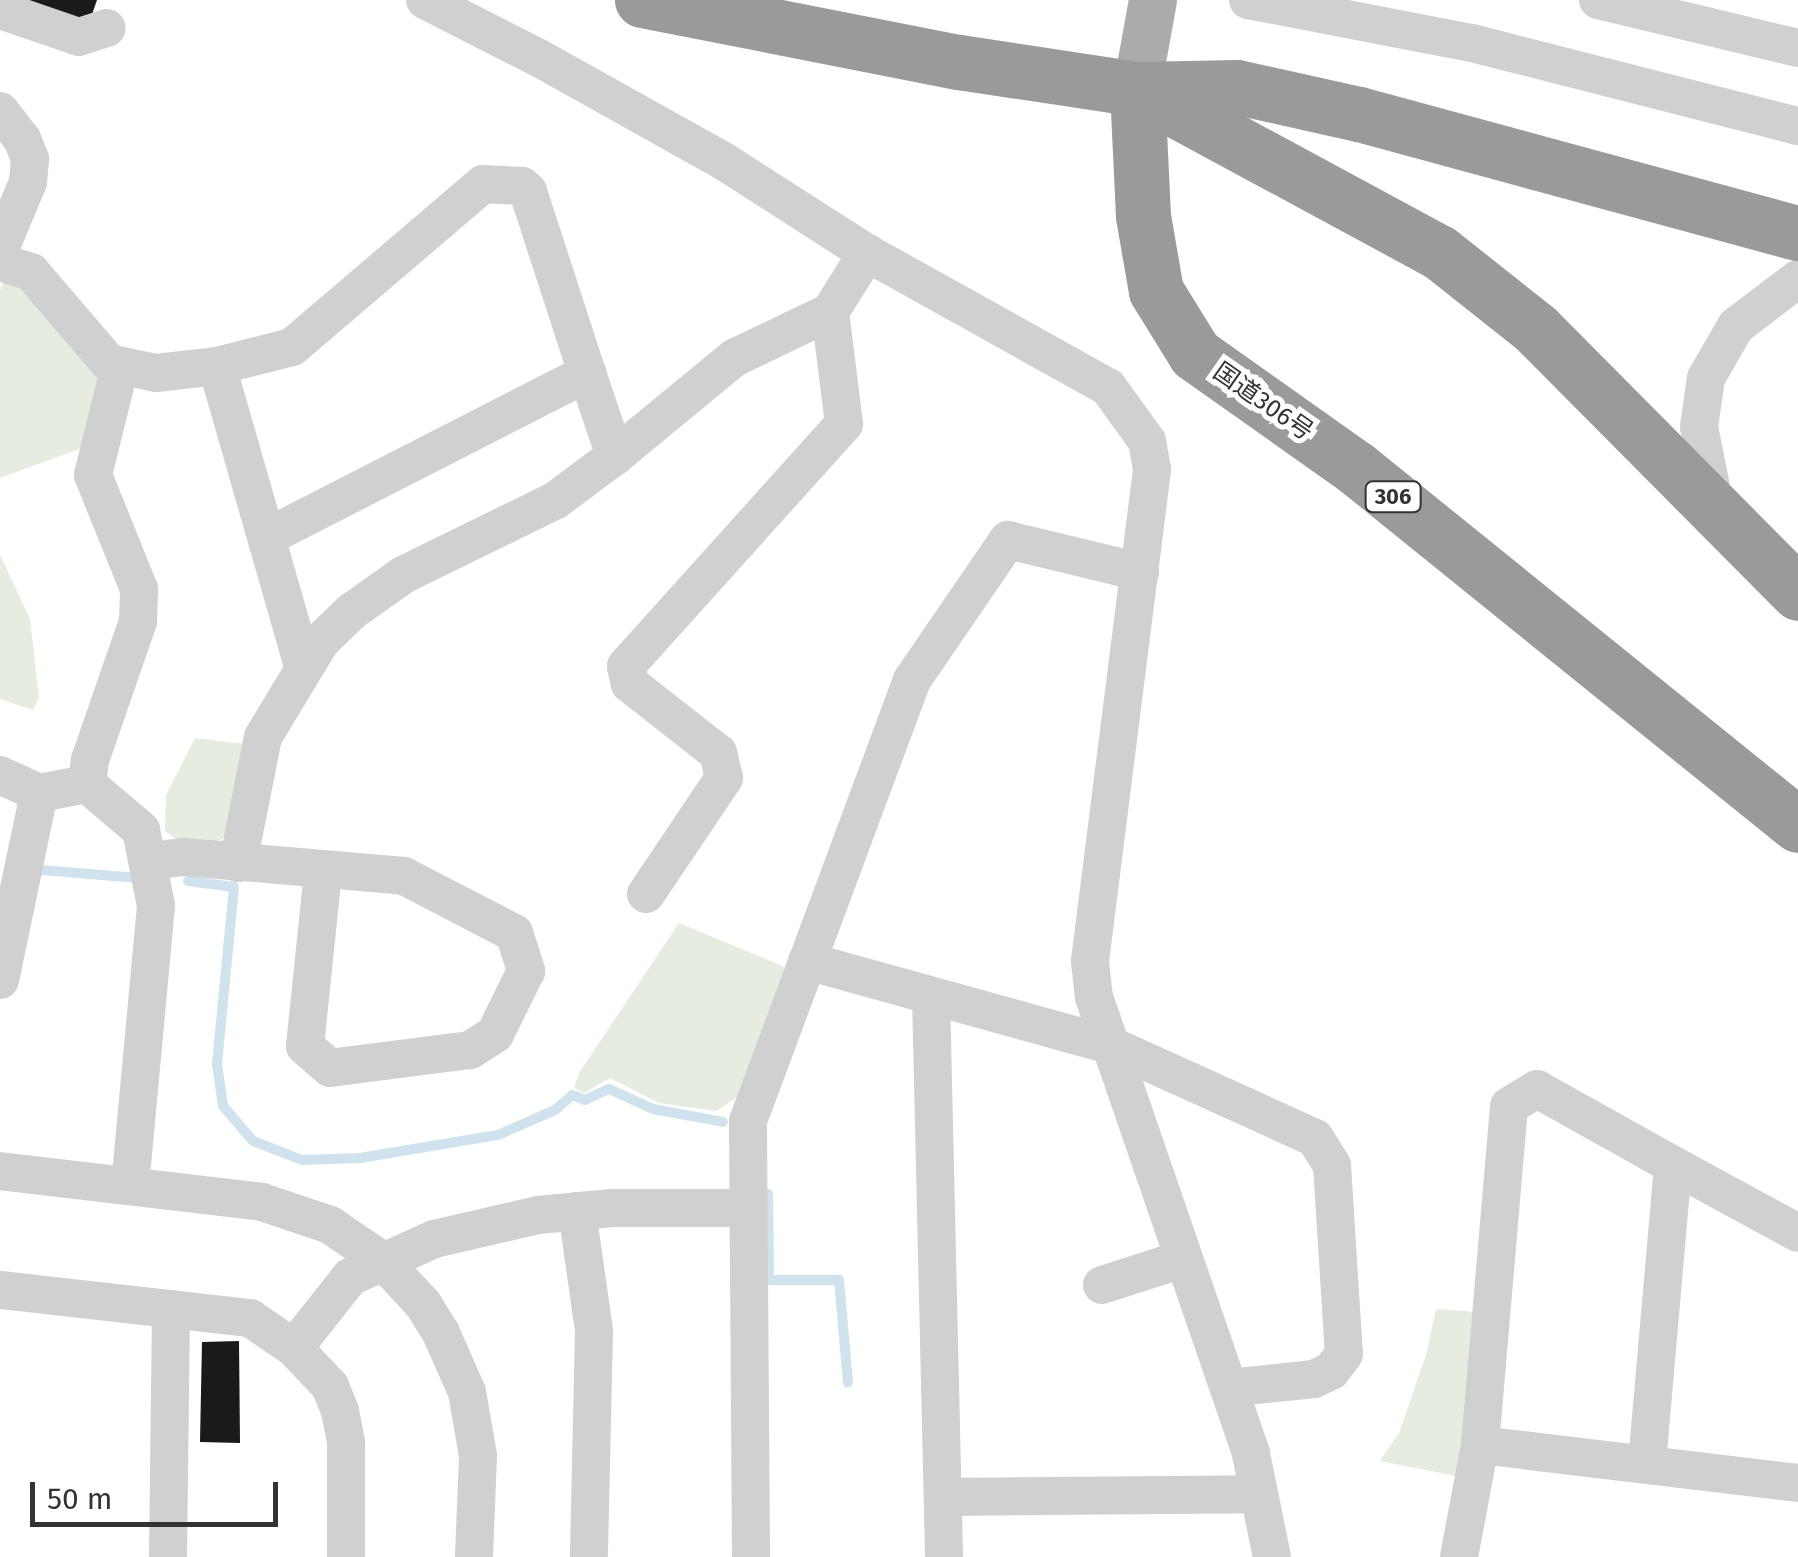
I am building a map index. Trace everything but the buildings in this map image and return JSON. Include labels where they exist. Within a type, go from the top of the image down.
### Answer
[{"type":"highway","points":[[642,0],[959,62],[1137,89],[1254,90],[1359,114],[1798,232]]},
{"type":"highway","points":[[1137,89],[1439,252],[1536,329],[1717,515],[1787,576]]},
{"type":"highway","name":"国道306号","points":[[1137,89],[1143,216],[1156,290],[1196,354],[1356,468],[1798,826]]},
{"type":"main road","points":[[1137,89],[1153,0]]},
{"type":"street","points":[[425,0],[708,152],[867,253],[1108,387],[1147,440],[1152,470],[1140,572],[1081,961],[1251,1454],[1272,1557]]},
{"type":"street","points":[[1248,0],[1472,44],[1798,126]]},
{"type":"street","points":[[1598,0],[1798,48]]},
{"type":"street","points":[[0,10],[79,37],[107,28]]},
{"type":"street","points":[[0,112],[22,139],[30,159],[28,182],[0,248]]},
{"type":"street","points":[[0,262],[31,272],[109,363],[156,373],[217,366],[292,347],[483,184],[494,181],[528,191],[616,456]]},
{"type":"street","points":[[238,862],[263,737],[303,666],[351,612],[403,575],[556,500],[616,456],[734,358],[830,312],[867,253]]},
{"type":"street","points":[[1717,515],[1699,427],[1706,378],[1736,326],[1798,278]]},
{"type":"street","points":[[646,894],[724,778],[718,752],[630,684],[626,666],[844,424],[830,312]]},
{"type":"street","points":[[86,784],[90,760],[138,621],[139,589],[93,475],[120,366]]},
{"type":"street","points":[[217,366],[303,666]]},
{"type":"street","points":[[267,537],[587,374]]},
{"type":"street","points":[[751,1557],[748,1120],[912,680],[1008,540],[1140,572]]},
{"type":"street","points":[[0,775],[39,793],[86,784]]},
{"type":"street","points":[[86,784],[141,830],[151,862],[156,906],[145,928],[130,1186]]},
{"type":"street","points":[[0,980],[22,923],[39,793]]},
{"type":"street","points":[[151,862],[184,857],[404,876],[514,933],[526,971],[495,1034],[470,1050],[330,1068],[304,1046],[323,872]]},
{"type":"street","points":[[807,961],[1110,1045],[1315,1138],[1332,1165],[1344,1354],[1331,1371],[1314,1379],[1228,1388]]},
{"type":"street","points":[[931,996],[944,1557]]},
{"type":"street","points":[[1458,1557],[1480,1445],[1509,1106],[1537,1089],[1798,1233]]},
{"type":"street","points":[[1647,1463],[1673,1165]]},
{"type":"street","points":[[0,1171],[262,1202],[330,1225],[383,1260],[423,1304],[442,1332],[468,1392],[478,1456],[474,1557]]},
{"type":"street","points":[[294,1348],[350,1278],[434,1239],[538,1215],[746,1208]]},
{"type":"street","points":[[577,1212],[594,1331],[590,1557]]},
{"type":"street","points":[[1102,1285],[1183,1260]]},
{"type":"street","points":[[0,1290],[250,1318],[294,1348],[340,1412],[346,1442],[346,1557]]},
{"type":"street","points":[[168,1557],[171,1309]]},
{"type":"street","points":[[1480,1445],[1798,1483]]},
{"type":"street","points":[[943,1497],[1258,1494]]},
{"type":"shaded area","points":[[4,281],[21,281],[100,375],[82,448],[0,478],[0,290]]},
{"type":"shaded area","points":[[0,555],[30,619],[39,697],[33,710],[0,699]]},
{"type":"shaded area","points":[[195,738],[252,745],[239,827],[211,846],[180,842],[165,831],[166,795]]},
{"type":"shaded area","points":[[679,923],[785,967],[737,1097],[717,1111],[659,1103],[610,1078],[584,1093],[574,1088],[579,1073]]},
{"type":"shaded area","points":[[1436,1309],[1477,1312],[1461,1477],[1380,1461],[1399,1433],[1426,1355]]},
{"type":"waterway","points":[[42,870],[138,878]]},
{"type":"waterway","points":[[188,881],[234,887],[217,1064],[223,1106],[253,1141],[302,1160],[360,1158],[498,1135],[555,1110],[572,1095],[585,1100],[609,1089],[653,1109],[723,1122]]},
{"type":"waterway","points":[[768,1194],[769,1280],[839,1280],[848,1383]]}]
